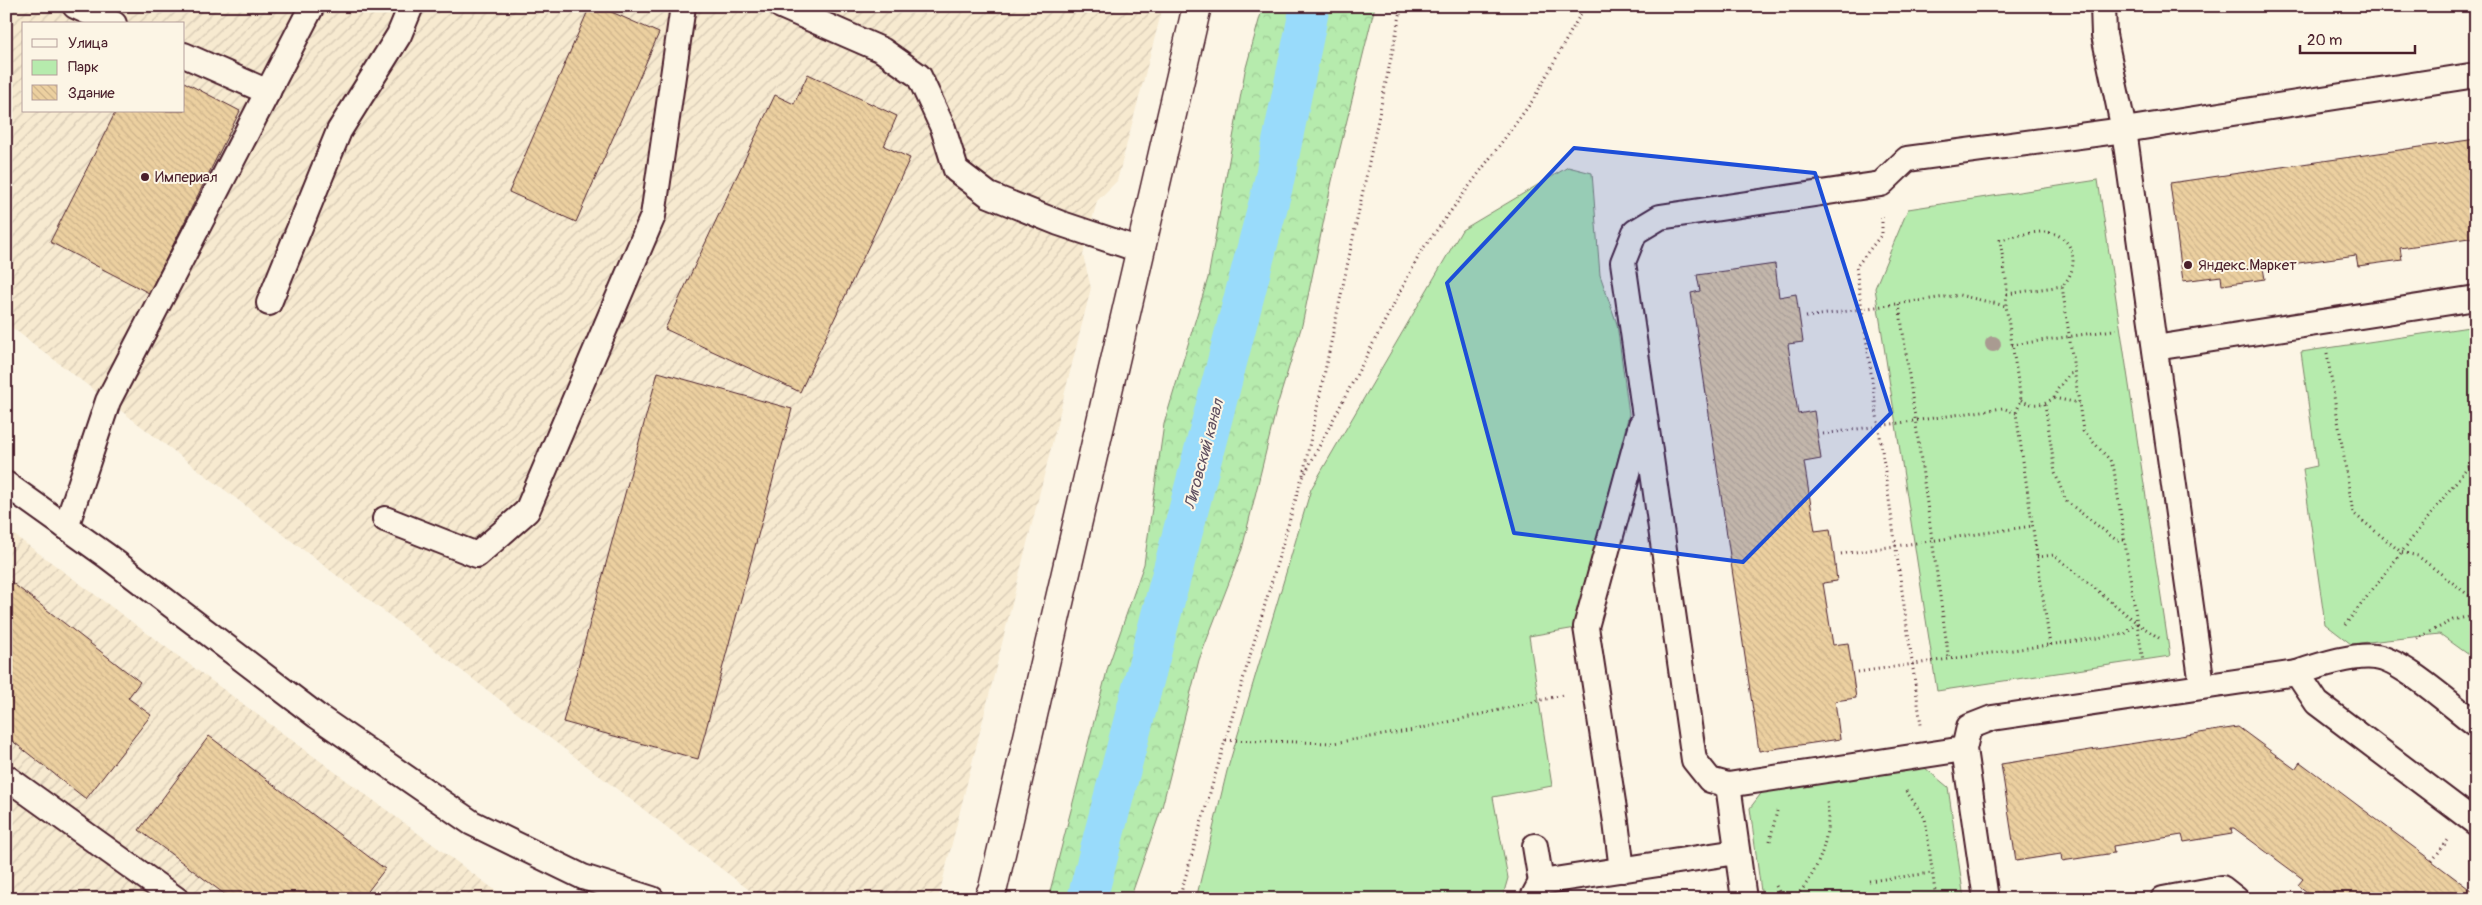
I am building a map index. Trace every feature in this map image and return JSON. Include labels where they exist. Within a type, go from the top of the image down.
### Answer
[{"type":"street","points":[[988,899],[993,888],[1197,6]]},
{"type":"lane","points":[[75,6],[110,22]]},
{"type":"lane","points":[[66,528],[108,401],[312,6]]},
{"type":"lane","points":[[269,303],[339,131],[399,35],[411,6]]},
{"type":"lane","points":[[385,519],[477,555],[527,510],[653,216],[683,6]]},
{"type":"lane","points":[[781,6],[882,50],[919,76],[943,128],[956,170],[989,195],[1059,223],[1140,250]]},
{"type":"lane","points":[[2103,6],[2104,35],[2124,130],[2202,685]]},
{"type":"lane","points":[[185,55],[268,92]]},
{"type":"lane","points":[[1964,749],[1728,786],[1710,780],[1694,760],[1623,262],[1635,232],[1660,217],[1881,184],[1907,159],[2124,130],[2476,76]]},
{"type":"lane","points":[[2155,348],[2476,298]]},
{"type":"lane","points":[[1622,870],[1586,627],[1644,416]]},
{"type":"lane","points":[[6,484],[107,556],[317,716],[472,823],[583,877],[652,899]]},
{"type":"lane","points":[[1986,899],[1964,749],[1969,727],[1992,718],[2297,672],[2325,663],[2375,656],[2394,662],[2476,724]]},
{"type":"lane","points":[[2297,672],[2317,703],[2476,823]]},
{"type":"lane","points":[[6,776],[176,899]]},
{"type":"lane","points":[[1728,786],[1744,899]]},
{"type":"lane","points":[[1535,846],[1536,891],[1622,870],[1738,852]]},
{"type":"lane","points":[[2162,899],[2222,888],[2236,899]]},
{"type":"path","points":[[1180,899],[1302,481],[1402,6]]},
{"type":"path","points":[[1302,481],[1422,250],[1533,100],[1585,6]]},
{"type":"path","points":[[1881,184],[1882,234],[1856,266],[1925,755]]},
{"type":"path","points":[[2007,294],[2062,286],[2068,280],[2074,264],[2070,246],[2053,234],[2033,233],[2000,240],[2007,294],[2006,306],[2021,400],[2016,413],[2050,645]]},
{"type":"path","points":[[2062,286],[2083,431],[2110,460],[2114,470],[2142,661]]},
{"type":"path","points":[[1806,317],[1959,295],[2006,306]]},
{"type":"path","points":[[1899,304],[1949,660]]},
{"type":"path","points":[[2322,322],[2353,513],[2402,552],[2418,556],[2476,601]]},
{"type":"path","points":[[2012,345],[2152,324]]},
{"type":"path","points":[[2021,400],[2028,404],[2045,404],[2054,398],[2057,390],[2069,374],[2075,373]]},
{"type":"path","points":[[2054,398],[2079,403]]},
{"type":"path","points":[[2045,404],[2054,473],[2066,501],[2116,540],[2125,540]]},
{"type":"path","points":[[1823,434],[2004,408],[2016,413]]},
{"type":"path","points":[[2325,663],[2332,642],[2476,456]]},
{"type":"path","points":[[1841,554],[2032,526]]},
{"type":"path","points":[[2037,557],[2054,555],[2137,623],[2175,649],[2197,646]]},
{"type":"path","points":[[2375,656],[2397,645],[2420,638],[2453,620],[2476,615]]},
{"type":"path","points":[[1858,672],[2125,634],[2137,623]]},
{"type":"path","points":[[1226,740],[1333,743],[1414,730],[1596,688]]},
{"type":"path","points":[[1770,844],[1777,815],[1779,792],[1777,778]]},
{"type":"path","points":[[1900,787],[1917,803],[1925,818],[1936,899]]},
{"type":"path","points":[[1793,899],[1812,878],[1825,838],[1828,809],[1826,794]]},
{"type":"path","points":[[1869,881],[1933,873]]},
{"type":"path","points":[[1772,877],[1783,899]]},
{"type":"highlighted area","points":[[1574,148],[1815,173],[1891,413],[1743,562],[1514,533],[1447,283]]},
{"type":"shaded area","points":[[6,6],[1163,6],[1117,181],[1097,201],[1083,255],[1091,288],[938,899],[761,899],[6,323]]},
{"type":"shaded area","points":[[6,529],[507,899],[6,899]]},
{"type":"green space","points":[[1263,6],[1375,6],[1332,181],[1302,325],[1277,406],[1242,549],[1199,660],[1162,807],[1130,899],[1048,899],[1108,667],[1144,564],[1164,424],[1208,278],[1245,71]]},
{"type":"green space","points":[[1568,167],[1592,173],[1600,275],[1617,324],[1629,414],[1576,628],[1529,636],[1552,786],[1493,797],[1508,878],[1502,899],[1196,899],[1227,771],[1311,489],[1462,230]]},
{"type":"green space","points":[[2098,180],[2170,656],[1937,691],[1875,288],[1908,209]]},
{"type":"green space","points":[[2476,326],[2476,660],[2440,634],[2351,644],[2325,624],[2303,469],[2317,466],[2301,352]]},
{"type":"green space","points":[[1925,768],[1948,787],[1964,899],[1762,899],[1750,808],[1763,791]]},
{"type":"building","points":[[590,6],[598,6],[659,33],[576,222],[509,192]]},
{"type":"building","points":[[808,74],[897,116],[884,146],[910,158],[800,392],[665,329],[775,95],[794,104]]},
{"type":"building","name":"Империал","points":[[185,83],[240,111],[149,293],[50,242],[115,112],[185,112]]},
{"type":"building","points":[[2476,139],[2476,237],[2400,248],[2402,260],[2358,266],[2356,255],[2263,268],[2265,279],[2222,285],[2221,276],[2183,281],[2170,183]]},
{"type":"building","points":[[1775,264],[1779,297],[1796,294],[1803,342],[1788,344],[1798,414],[1814,411],[1821,459],[1804,462],[1815,531],[1830,529],[1837,581],[1823,583],[1833,645],[1848,643],[1856,698],[1835,701],[1840,739],[1759,751],[1691,293],[1700,291],[1697,275]]},
{"type":"building","points":[[658,372],[792,409],[698,759],[563,722]]},
{"type":"building","points":[[6,578],[140,682],[128,698],[151,715],[86,799],[6,736]]},
{"type":"building","points":[[2238,727],[2295,769],[2300,762],[2476,894],[2476,899],[2316,899],[2298,885],[2303,879],[2234,828],[2231,828],[2232,834],[2184,842],[2182,835],[2113,846],[2114,853],[2062,861],[2061,854],[2016,861],[2001,764]]},
{"type":"building","points":[[209,736],[385,869],[362,899],[231,899],[139,830]]},
{"type":"waterway","name":"Лиговский канал","points":[[1087,899],[1273,186],[1310,6]]},
{"type":"place","name":"Империал","points":[[145,177]]},
{"type":"place","name":"Яндекс.Маркет","points":[[2188,265]]}]
